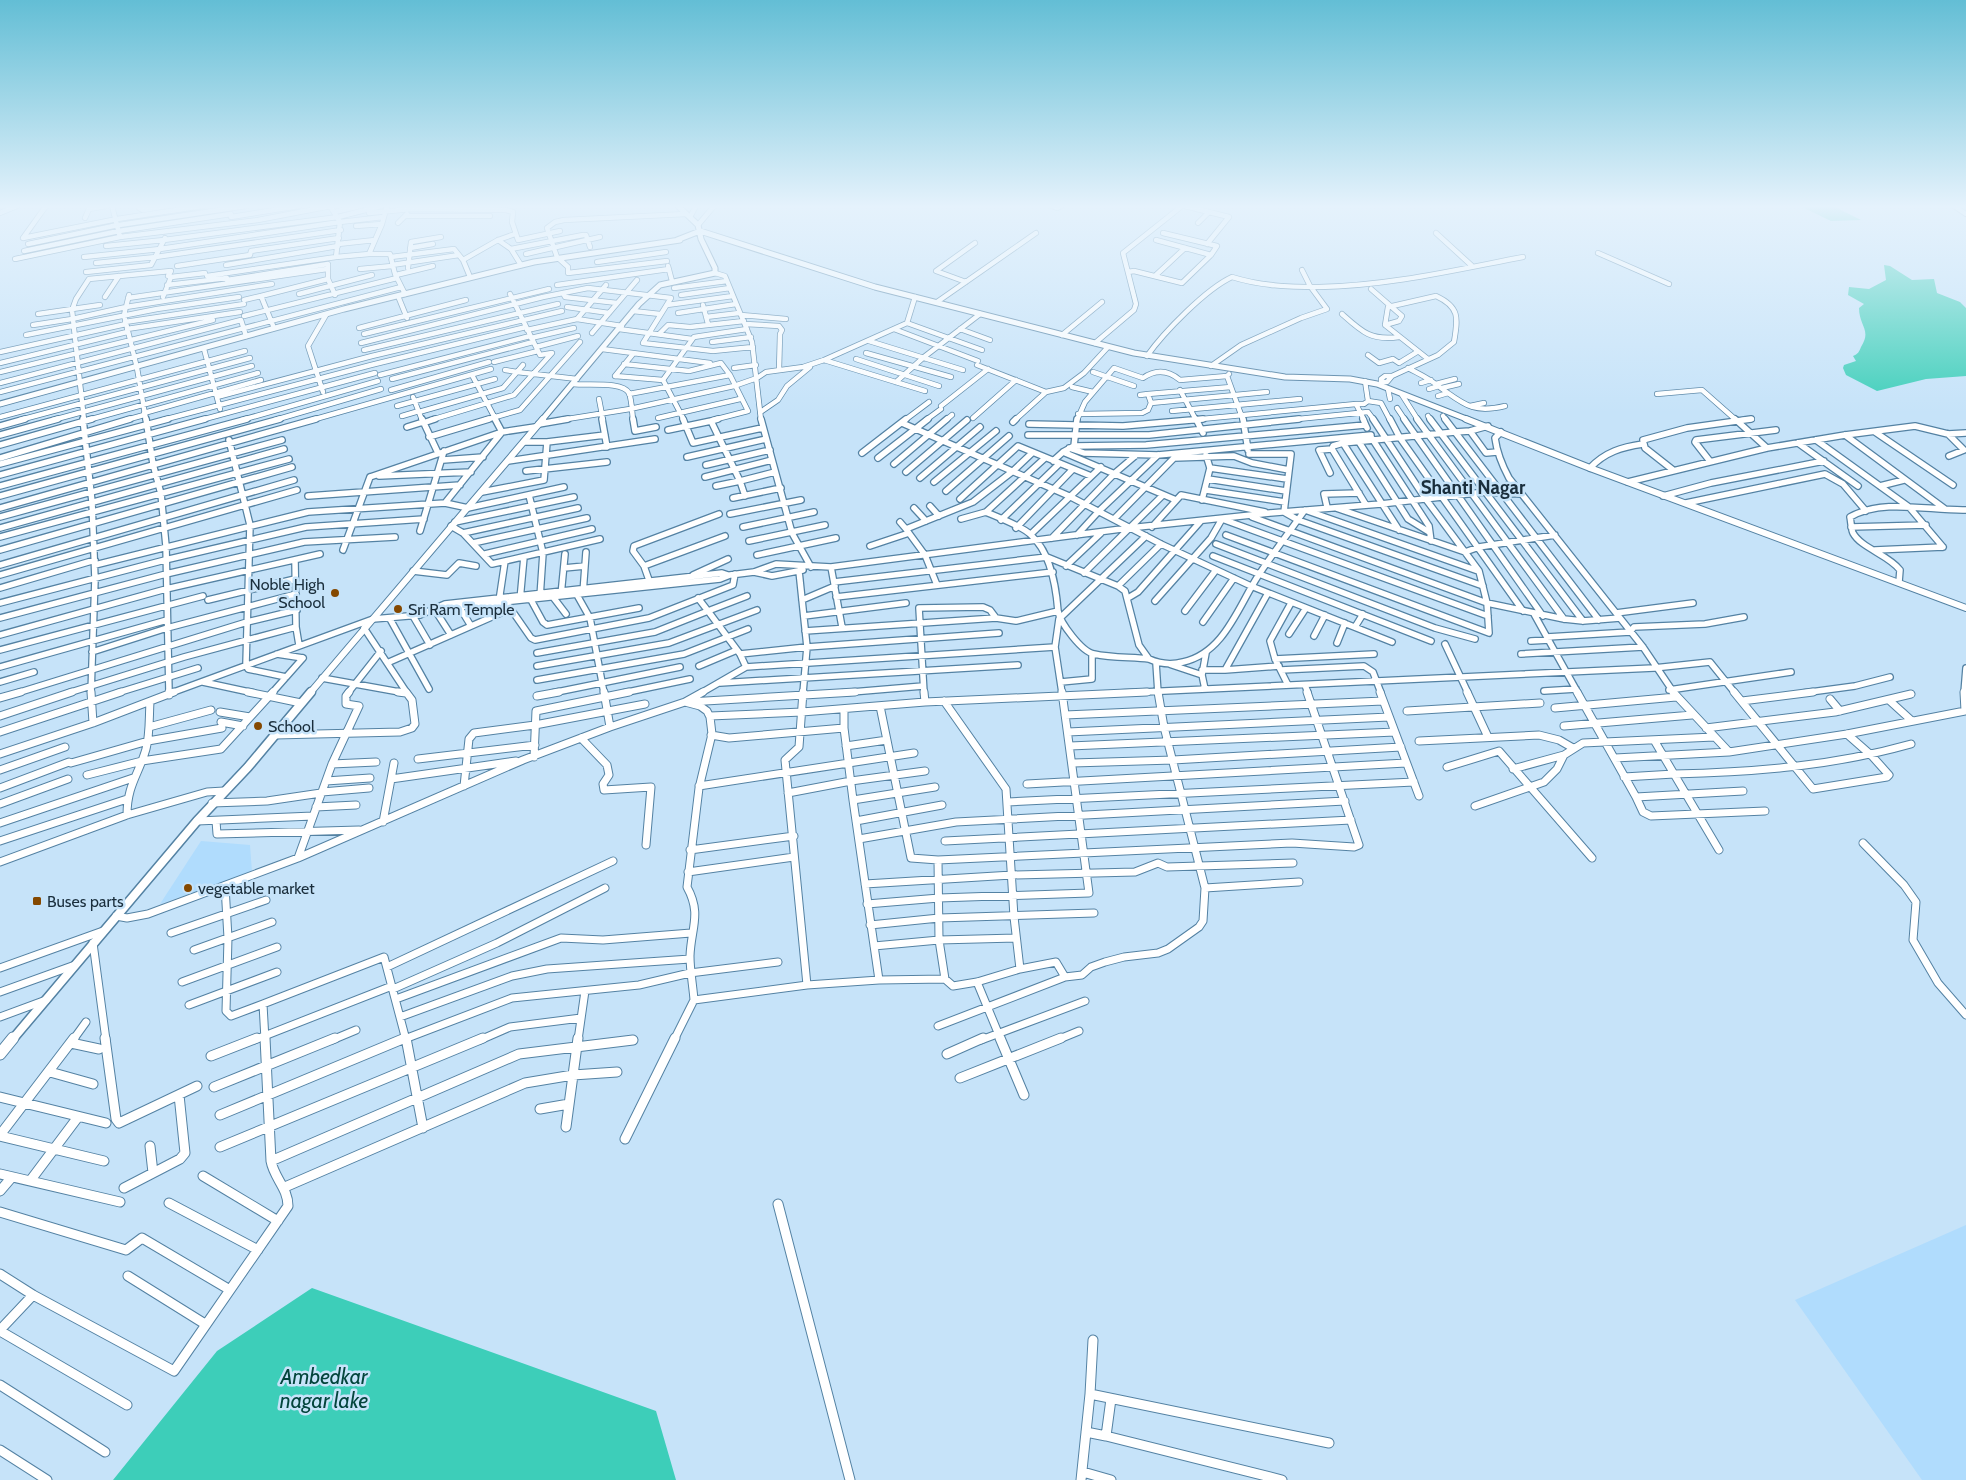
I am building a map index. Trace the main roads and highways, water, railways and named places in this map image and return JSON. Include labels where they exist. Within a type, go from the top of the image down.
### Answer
[{"type":"water","points":[[1885,275],[1904,275],[1912,280],[1934,279],[1937,293],[1960,302],[1966,308],[1966,376],[1926,379],[1877,391],[1846,375],[1843,368],[1844,365],[1856,361],[1853,356],[1859,352],[1865,336],[1859,308],[1864,304],[1848,295],[1849,287],[1869,289],[1886,280]]},
{"type":"water","name":"Ambedkar nagar lake","points":[[312,1288],[656,1411],[676,1480],[113,1480],[217,1351]]},
{"type":"place","name":"Noble High School","points":[[335,593]]},
{"type":"place","name":"Sri Ram Temple","points":[[398,609]]},
{"type":"place","name":"School","points":[[258,726]]},
{"type":"place","name":"vegetable market","points":[[188,888]]},
{"type":"place","name":"Buses parts","points":[[37,901]]},
{"type":"district","name":"Shanti Nagar","points":[[1473,487]]}]
